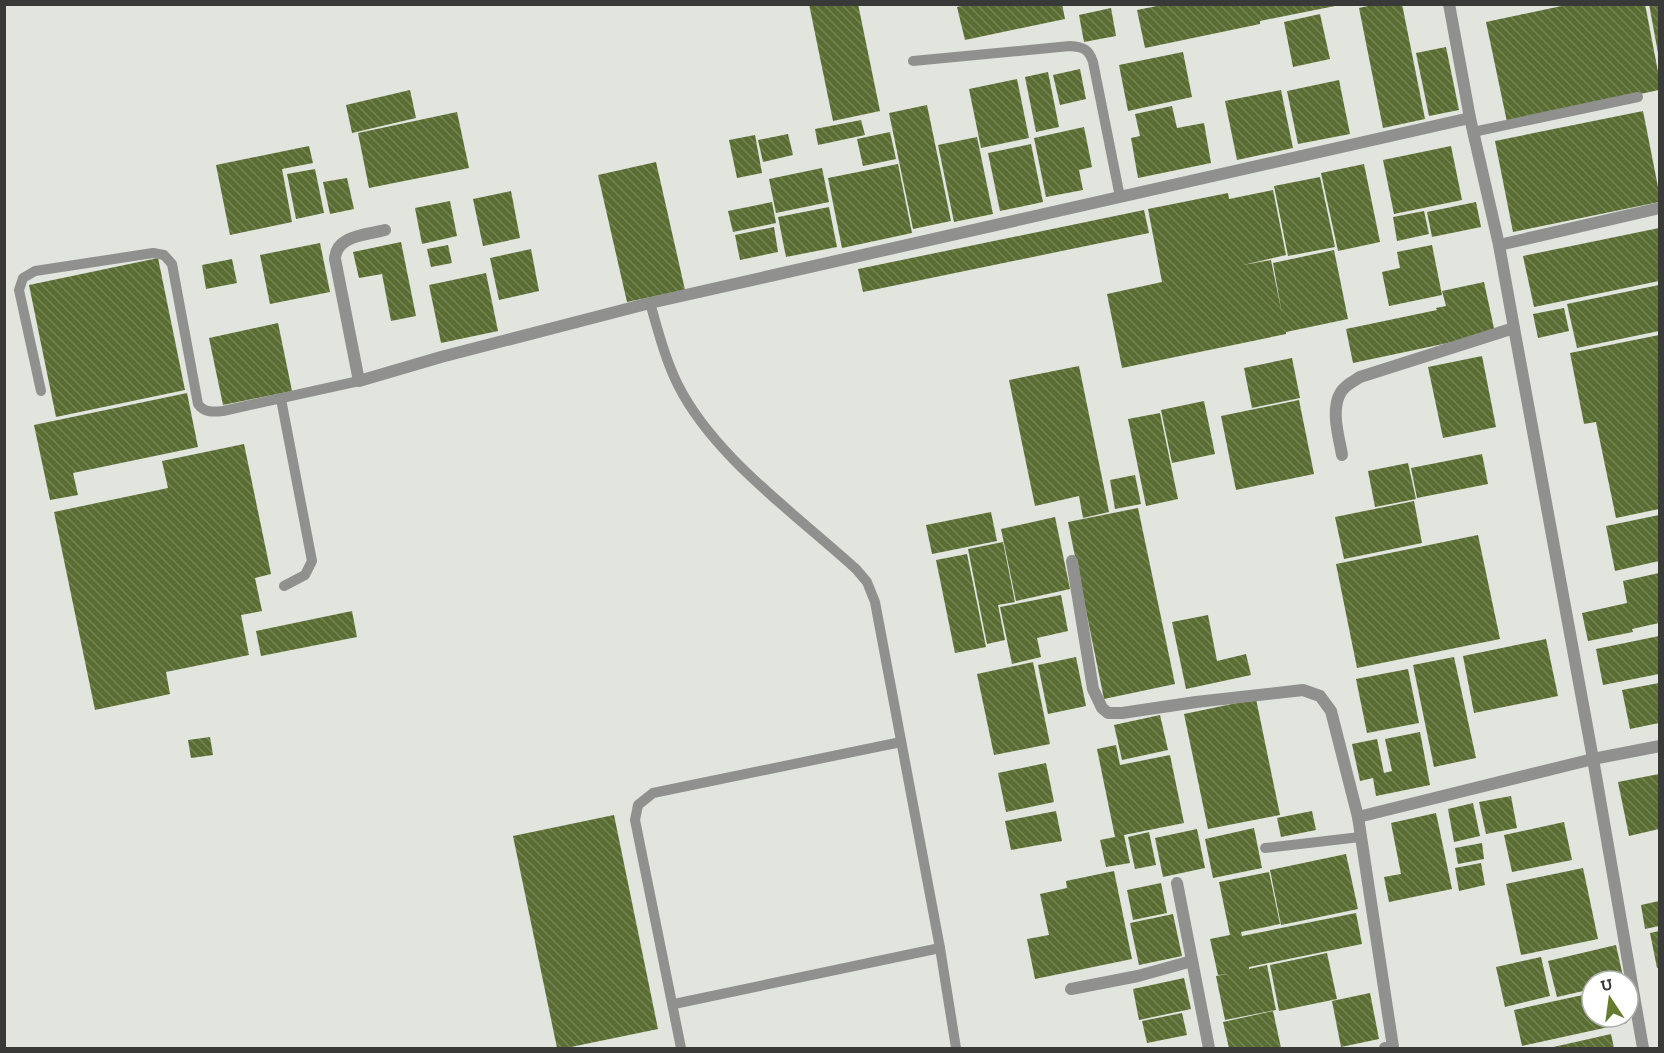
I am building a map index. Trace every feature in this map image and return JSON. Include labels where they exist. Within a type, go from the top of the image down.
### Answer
[{"type":"street","points":[[1449,4],[1470,118],[1514,328],[1643,1048]]},
{"type":"street","points":[[385,230],[348,239],[341,243],[335,252],[359,381],[441,357],[650,303],[1470,118]]},
{"type":"street","points":[[1498,245],[1659,208]]},
{"type":"street","points":[[1342,454],[1336,415],[1337,401],[1341,392],[1348,385],[1360,377],[1514,328]]},
{"type":"street","points":[[1072,561],[1093,689],[1102,708],[1108,713],[1303,690],[1320,696],[1331,711],[1358,817],[1390,1048]]},
{"type":"street","points":[[1358,817],[1593,759],[1659,746]]},
{"type":"street","points":[[1177,883],[1209,1048]]},
{"type":"street","points":[[1071,989],[1138,976],[1192,961]]},
{"type":"lane","points":[[913,62],[1070,46],[1087,50],[1094,62],[1120,197]]},
{"type":"lane","points":[[1473,132],[1638,97]]},
{"type":"lane","points":[[41,391],[19,290],[23,278],[35,272],[153,253],[164,255],[172,264],[200,407],[212,412],[359,381]]},
{"type":"lane","points":[[650,303],[663,349],[679,386],[705,427],[742,467],[856,568],[867,582],[875,602],[940,948],[956,1048]]},
{"type":"lane","points":[[281,399],[312,561],[305,575],[284,586]]},
{"type":"lane","points":[[681,1048],[674,1004],[635,820],[638,806],[643,799],[653,793],[901,742]]},
{"type":"lane","points":[[1265,848],[1360,837]]},
{"type":"lane","points":[[674,1004],[940,948]]},
{"type":"building","points":[[809,4],[858,4],[880,111],[833,121]]},
{"type":"building","points":[[969,4],[1062,4],[1065,19],[965,40],[957,7]]},
{"type":"building","points":[[1377,4],[1402,4],[1425,119],[1383,128],[1359,8]]},
{"type":"building","points":[[1571,4],[1645,4],[1659,77],[1659,90],[1507,122],[1486,22]]},
{"type":"building","points":[[1649,4],[1659,4],[1659,53],[1658,53]]},
{"type":"building","points":[[1162,5],[1335,6],[1145,48],[1137,10]]},
{"type":"building","points":[[1111,8],[1116,36],[1084,42],[1079,15]]},
{"type":"building","points":[[1320,14],[1330,59],[1293,67],[1284,22]]},
{"type":"building","points":[[1446,47],[1459,110],[1429,116],[1416,53]]},
{"type":"building","points":[[1183,52],[1192,97],[1128,111],[1119,65]]},
{"type":"building","points":[[1080,69],[1086,99],[1060,105],[1053,75]]},
{"type":"building","points":[[1048,72],[1059,127],[1036,132],[1025,77]]},
{"type":"building","points":[[1017,79],[1029,138],[981,148],[969,89]]},
{"type":"building","points":[[1339,80],[1350,134],[1298,144],[1287,91]]},
{"type":"building","points":[[410,90],[416,118],[352,133],[346,105]]},
{"type":"building","points":[[1281,90],[1293,148],[1237,160],[1225,101]]},
{"type":"building","points":[[927,105],[951,221],[913,229],[889,113]]},
{"type":"building","points":[[1172,106],[1177,128],[1204,123],[1211,163],[1138,178],[1131,138],[1140,136],[1135,114]]},
{"type":"building","points":[[1643,111],[1659,202],[1513,232],[1495,141]]},
{"type":"building","points":[[457,112],[469,168],[369,188],[358,133]]},
{"type":"building","points":[[861,120],[865,135],[818,145],[815,129]]},
{"type":"building","points":[[1084,127],[1092,167],[1079,170],[1083,190],[1046,197],[1034,138]]},
{"type":"building","points":[[890,132],[896,159],[863,166],[857,139]]},
{"type":"building","points":[[788,134],[793,155],[763,162],[758,140]]},
{"type":"building","points":[[755,135],[762,173],[737,178],[729,140]]},
{"type":"building","points":[[977,137],[993,214],[954,222],[938,145]]},
{"type":"building","points":[[1031,144],[1043,202],[1000,211],[988,153]]},
{"type":"building","points":[[309,146],[313,163],[282,169],[292,222],[230,235],[216,165]]},
{"type":"building","points":[[1451,146],[1462,200],[1394,214],[1383,160]]},
{"type":"building","points":[[656,162],[685,290],[627,302],[598,175]]},
{"type":"building","points":[[898,164],[912,233],[842,248],[828,178]]},
{"type":"building","points":[[1364,164],[1380,242],[1338,251],[1321,173]]},
{"type":"building","points":[[822,168],[829,202],[776,213],[769,179]]},
{"type":"building","points":[[315,169],[324,213],[296,219],[287,174]]},
{"type":"building","points":[[1320,177],[1335,247],[1288,256],[1274,186]]},
{"type":"building","points":[[347,178],[354,209],[330,214],[323,182]]},
{"type":"building","points":[[1273,190],[1286,255],[1243,265],[1271,260],[1282,314],[1273,263],[1334,250],[1348,319],[1122,368],[1107,294],[1162,282],[1148,209],[1228,193],[1229,199]]},
{"type":"building","points":[[511,191],[520,238],[483,246],[473,199]]},
{"type":"building","points":[[450,201],[457,236],[422,244],[415,208]]},
{"type":"building","points":[[772,202],[776,223],[733,232],[728,211]]},
{"type":"building","points":[[1476,202],[1481,227],[1432,237],[1427,212]]},
{"type":"building","points":[[829,207],[837,247],[786,257],[778,217]]},
{"type":"building","points":[[1144,210],[1149,233],[863,292],[858,269]]},
{"type":"building","points":[[1424,211],[1429,234],[1397,241],[1393,217]]},
{"type":"building","points":[[774,227],[778,252],[740,260],[735,235]]},
{"type":"building","points":[[1659,228],[1659,281],[1534,307],[1523,256]]},
{"type":"building","points":[[401,242],[416,316],[391,321],[382,274],[359,278],[353,252]]},
{"type":"building","points":[[320,243],[330,292],[270,304],[260,255]]},
{"type":"building","points":[[448,245],[452,263],[431,267],[427,249]]},
{"type":"building","points":[[1432,245],[1442,295],[1389,306],[1382,272],[1400,268],[1397,252]]},
{"type":"building","points":[[531,249],[539,291],[499,300],[490,258]]},
{"type":"building","points":[[158,258],[185,390],[56,417],[29,285]]},
{"type":"building","points":[[232,259],[237,283],[206,289],[202,265]]},
{"type":"building","points":[[486,273],[498,331],[441,343],[429,285]]},
{"type":"building","points":[[1484,282],[1495,333],[1353,363],[1346,329],[1437,310],[1436,308],[1446,306],[1442,291]]},
{"type":"building","points":[[1659,285],[1659,331],[1577,348],[1567,304]]},
{"type":"building","points":[[1564,308],[1569,331],[1538,338],[1533,314]]},
{"type":"building","points":[[278,323],[292,391],[223,405],[209,338]]},
{"type":"building","points":[[1659,335],[1659,509],[1616,518],[1596,422],[1584,424],[1570,353]]},
{"type":"building","points":[[1482,356],[1496,427],[1443,438],[1428,367]]},
{"type":"building","points":[[1292,358],[1300,398],[1252,408],[1244,368]]},
{"type":"building","points":[[1079,366],[1109,512],[1083,518],[1079,496],[1035,506],[1009,380]]},
{"type":"building","points":[[187,393],[198,447],[73,473],[78,495],[50,500],[34,425]]},
{"type":"building","points":[[1299,400],[1314,474],[1236,490],[1221,416]]},
{"type":"building","points":[[1204,401],[1215,454],[1172,463],[1161,410]]},
{"type":"building","points":[[1160,413],[1178,499],[1146,506],[1128,419]]},
{"type":"building","points":[[244,444],[271,574],[255,578],[262,611],[241,615],[249,655],[166,672],[170,694],[95,710],[54,512],[168,488],[162,461]]},
{"type":"building","points":[[1482,454],[1488,484],[1417,498],[1411,468]]},
{"type":"building","points":[[1408,463],[1416,499],[1375,507],[1368,471]]},
{"type":"building","points":[[1135,475],[1141,504],[1115,509],[1110,480]]},
{"type":"building","points":[[1414,501],[1422,543],[1344,559],[1335,517]]},
{"type":"building","points":[[1138,508],[1175,684],[1104,699],[1068,522]]},
{"type":"building","points":[[991,512],[997,541],[932,554],[926,525]]},
{"type":"building","points":[[1659,515],[1659,561],[1615,571],[1606,526]]},
{"type":"building","points":[[1055,517],[1070,589],[1016,601],[1001,529]]},
{"type":"building","points":[[1478,535],[1500,639],[1357,668],[1336,564]]},
{"type":"building","points":[[1003,542],[1015,602],[998,605],[1005,640],[987,644],[968,549]]},
{"type":"building","points":[[967,554],[986,647],[955,653],[936,560]]},
{"type":"building","points":[[1659,573],[1659,623],[1632,629],[1633,632],[1588,641],[1582,613],[1627,603],[1623,581]]},
{"type":"building","points":[[1061,595],[1068,631],[1037,638],[1041,657],[1012,664],[1000,607]]},
{"type":"building","points":[[352,611],[357,637],[261,656],[256,631]]},
{"type":"building","points":[[1208,615],[1217,661],[1246,654],[1251,675],[1186,689],[1172,622]]},
{"type":"building","points":[[1659,636],[1659,674],[1603,685],[1596,649]]},
{"type":"building","points":[[1546,639],[1558,696],[1474,713],[1463,656]]},
{"type":"building","points":[[1076,657],[1086,706],[1048,714],[1038,665]]},
{"type":"building","points":[[1454,657],[1476,758],[1434,767],[1413,665]]},
{"type":"building","points":[[1033,662],[1050,744],[994,755],[977,674]]},
{"type":"building","points":[[1408,669],[1419,723],[1367,733],[1356,679]]},
{"type":"building","points":[[1659,683],[1659,723],[1630,729],[1622,690]]},
{"type":"building","points":[[1256,699],[1280,815],[1208,829],[1184,714]]},
{"type":"building","points":[[1160,715],[1168,750],[1122,760],[1114,725]]},
{"type":"building","points":[[1420,732],[1430,785],[1376,796],[1373,778],[1360,781],[1352,744],[1377,739],[1384,773],[1392,771],[1385,739]]},
{"type":"building","points":[[210,737],[213,755],[191,758],[188,740]]},
{"type":"building","points":[[1116,745],[1120,765],[1170,755],[1184,823],[1124,835],[1130,863],[1106,867],[1100,840],[1115,837],[1097,749]]},
{"type":"building","points":[[1046,763],[1054,802],[1006,812],[998,773]]},
{"type":"building","points":[[1659,774],[1659,829],[1629,836],[1618,782]]},
{"type":"building","points":[[1511,796],[1517,828],[1486,834],[1479,802]]},
{"type":"building","points":[[1473,803],[1480,836],[1454,842],[1448,809]]},
{"type":"building","points":[[1056,811],[1062,841],[1011,850],[1005,821]]},
{"type":"building","points":[[1312,811],[1316,830],[1281,837],[1277,818]]},
{"type":"building","points":[[1436,813],[1452,889],[1389,902],[1384,877],[1401,874],[1391,823]]},
{"type":"building","points":[[614,815],[658,1029],[557,1048],[513,836]]},
{"type":"building","points":[[1564,822],[1572,860],[1512,872],[1504,835]]},
{"type":"building","points":[[1254,828],[1262,868],[1213,878],[1205,839]]},
{"type":"building","points":[[1197,829],[1205,868],[1163,877],[1155,838]]},
{"type":"building","points":[[1149,832],[1156,865],[1135,869],[1128,837]]},
{"type":"building","points":[[1482,843],[1484,859],[1458,864],[1455,848]]},
{"type":"building","points":[[1346,854],[1358,909],[1281,925],[1270,870]]},
{"type":"building","points":[[1481,863],[1485,885],[1459,891],[1455,868]]},
{"type":"building","points":[[1583,868],[1598,939],[1521,955],[1506,884]]},
{"type":"building","points":[[1114,871],[1132,959],[1035,979],[1027,939],[1049,935],[1040,894],[1067,888],[1066,881]]},
{"type":"building","points":[[1269,872],[1280,924],[1241,932],[1242,936],[1356,913],[1362,944],[1249,967],[1249,969],[1267,965],[1276,1010],[1225,1020],[1216,976],[1227,974],[1218,975],[1210,939],[1230,935],[1219,882]]},
{"type":"building","points":[[1161,883],[1167,913],[1133,920],[1127,890]]},
{"type":"building","points":[[1659,901],[1659,926],[1645,929],[1641,905]]},
{"type":"building","points":[[1173,914],[1182,956],[1139,965],[1130,923]]},
{"type":"building","points":[[1659,931],[1659,967],[1657,968],[1650,933]]},
{"type":"building","points":[[1616,945],[1621,969],[1580,969],[1580,992],[1557,997],[1548,961]]},
{"type":"building","points":[[1327,953],[1337,999],[1279,1011],[1270,965]]},
{"type":"building","points":[[1541,957],[1550,996],[1505,1007],[1496,967]]},
{"type":"building","points":[[1184,978],[1191,1009],[1139,1020],[1133,989]]},
{"type":"building","points":[[1370,993],[1379,1039],[1341,1047],[1332,1001]]},
{"type":"building","points":[[1580,996],[1580,1029],[1600,1029],[1522,1046],[1514,1010]]},
{"type":"building","points":[[1273,1011],[1281,1048],[1229,1048],[1223,1022]]},
{"type":"building","points":[[1182,1013],[1187,1035],[1147,1043],[1142,1021]]},
{"type":"building","points":[[1611,1034],[1614,1048],[1549,1048]]}]
